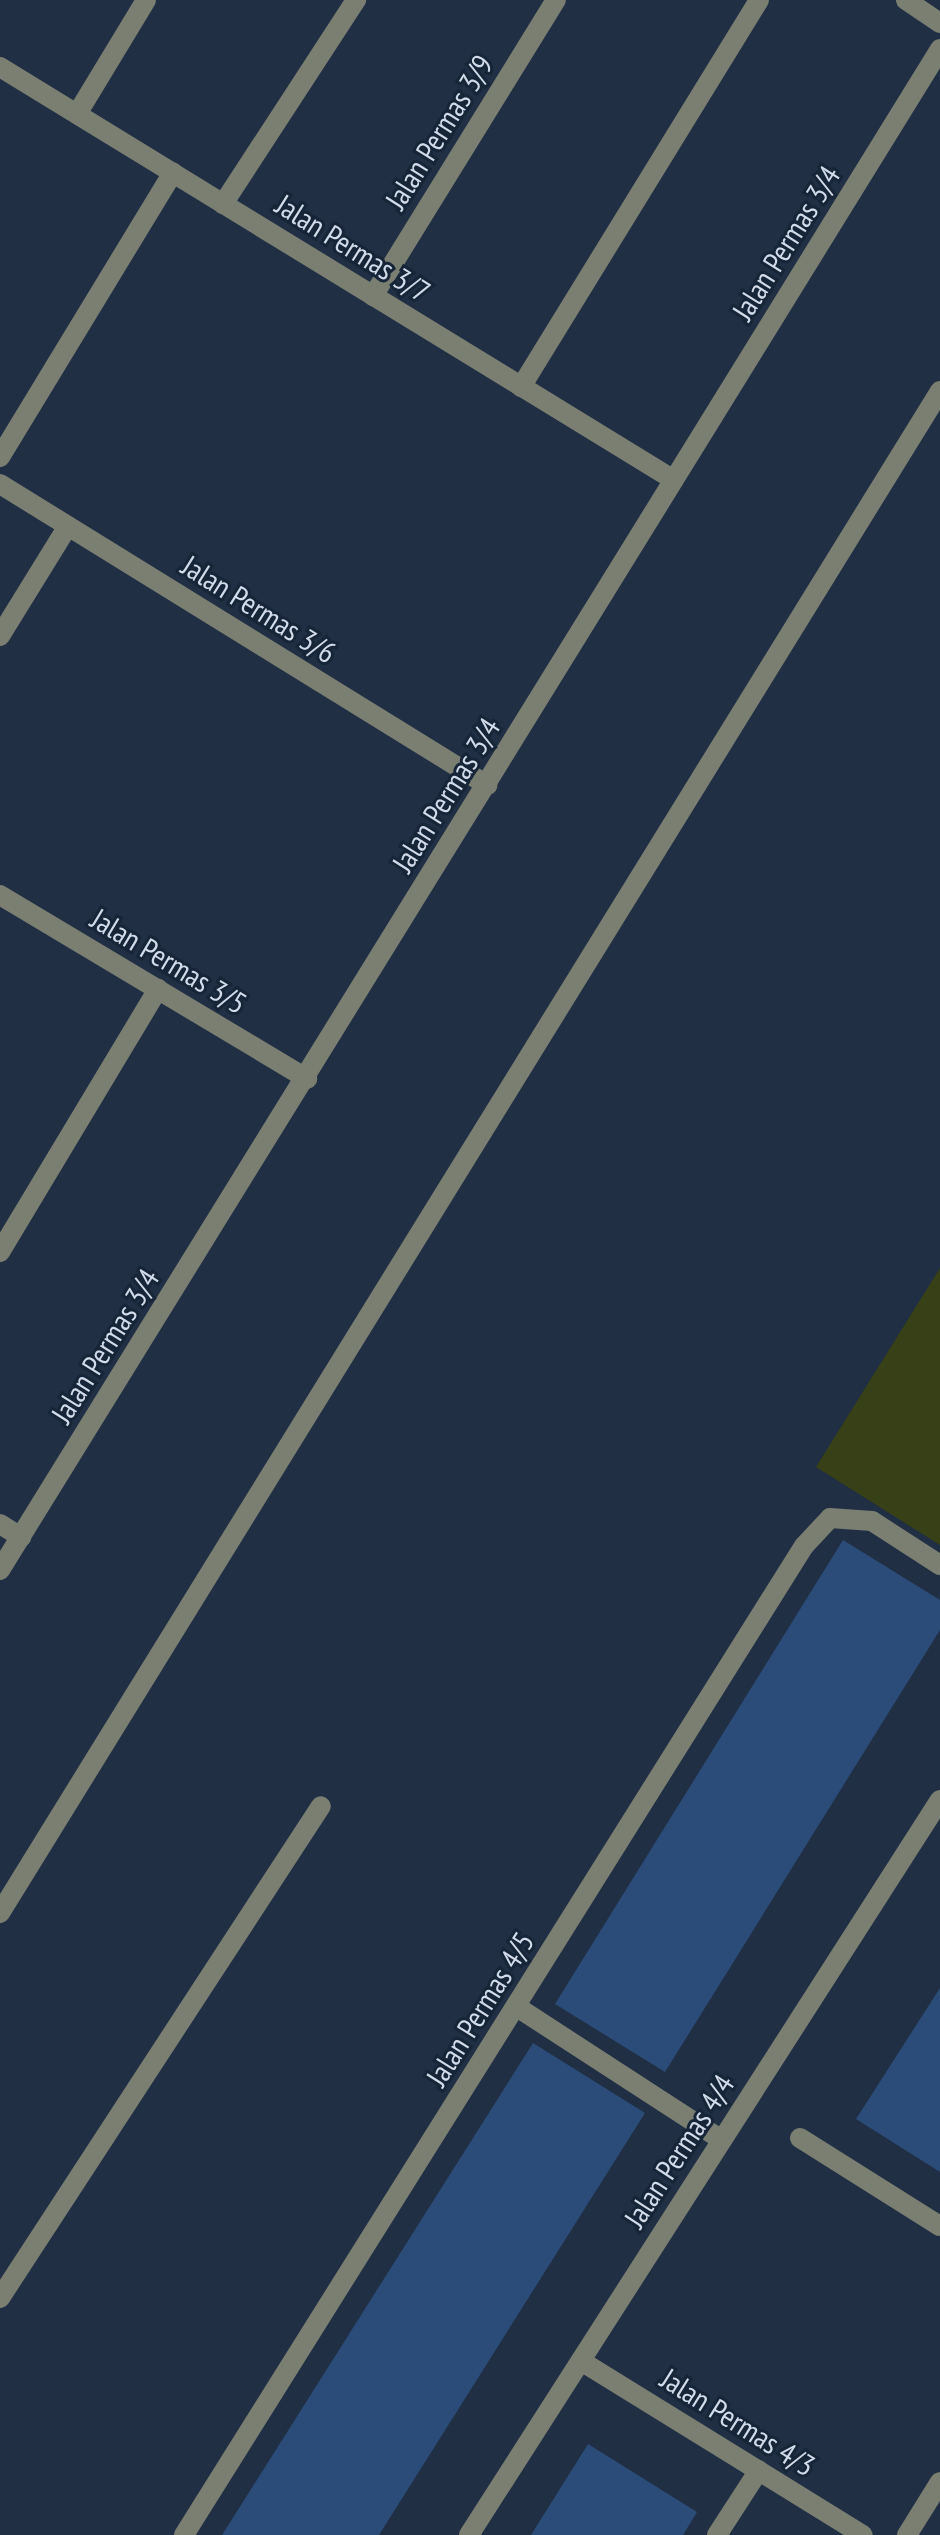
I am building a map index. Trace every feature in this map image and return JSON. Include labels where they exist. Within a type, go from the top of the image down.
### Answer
[{"type":"street","points":[[77,114],[146,0]]},
{"type":"street","points":[[223,204],[356,0]]},
{"type":"street","name":"Jalan Permas 3/9","points":[[373,296],[556,0]]},
{"type":"street","points":[[521,387],[759,0]]},
{"type":"street","points":[[906,0],[940,23]]},
{"type":"street","name":"Jalan Permas 3/4","points":[[0,1570],[307,1079],[940,49]]},
{"type":"street","name":"Jalan Permas 3/7","points":[[0,67],[674,480]]},
{"type":"street","points":[[0,457],[173,173]]},
{"type":"street","points":[[0,1913],[940,391]]},
{"type":"street","name":"Jalan Permas 3/6","points":[[0,484],[487,785]]},
{"type":"street","points":[[0,636],[68,526]]},
{"type":"street","name":"Jalan Permas 3/5","points":[[0,895],[307,1079]]},
{"type":"street","points":[[0,1252],[158,989]]},
{"type":"street","name":"Jalan Permas 4/5","points":[[184,2535],[804,1546],[830,1518],[872,1521],[940,1565]]},
{"type":"street","points":[[0,1524],[21,1537]]},
{"type":"street","name":"Jalan Permas 4/4","points":[[469,2535],[940,1800]]},
{"type":"street","points":[[0,2298],[321,1806]]},
{"type":"street","points":[[517,2007],[722,2140]]},
{"type":"street","points":[[800,2138],[940,2226]]},
{"type":"street","name":"Jalan Permas 4/3","points":[[581,2361],[863,2535]]},
{"type":"street","points":[[717,2535],[759,2470]]},
{"type":"street","points":[[907,2535],[940,2482]]},
{"type":"green space","points":[[940,1268],[940,1545],[816,1467]]},
{"type":"building","points":[[843,1540],[940,1600],[940,1630],[665,2072],[555,2004]]},
{"type":"building","points":[[940,1988],[940,2172],[856,2119]]},
{"type":"building","points":[[533,2043],[645,2113],[379,2535],[222,2535]]},
{"type":"building","points":[[588,2444],[697,2512],[683,2535],[531,2535]]}]
